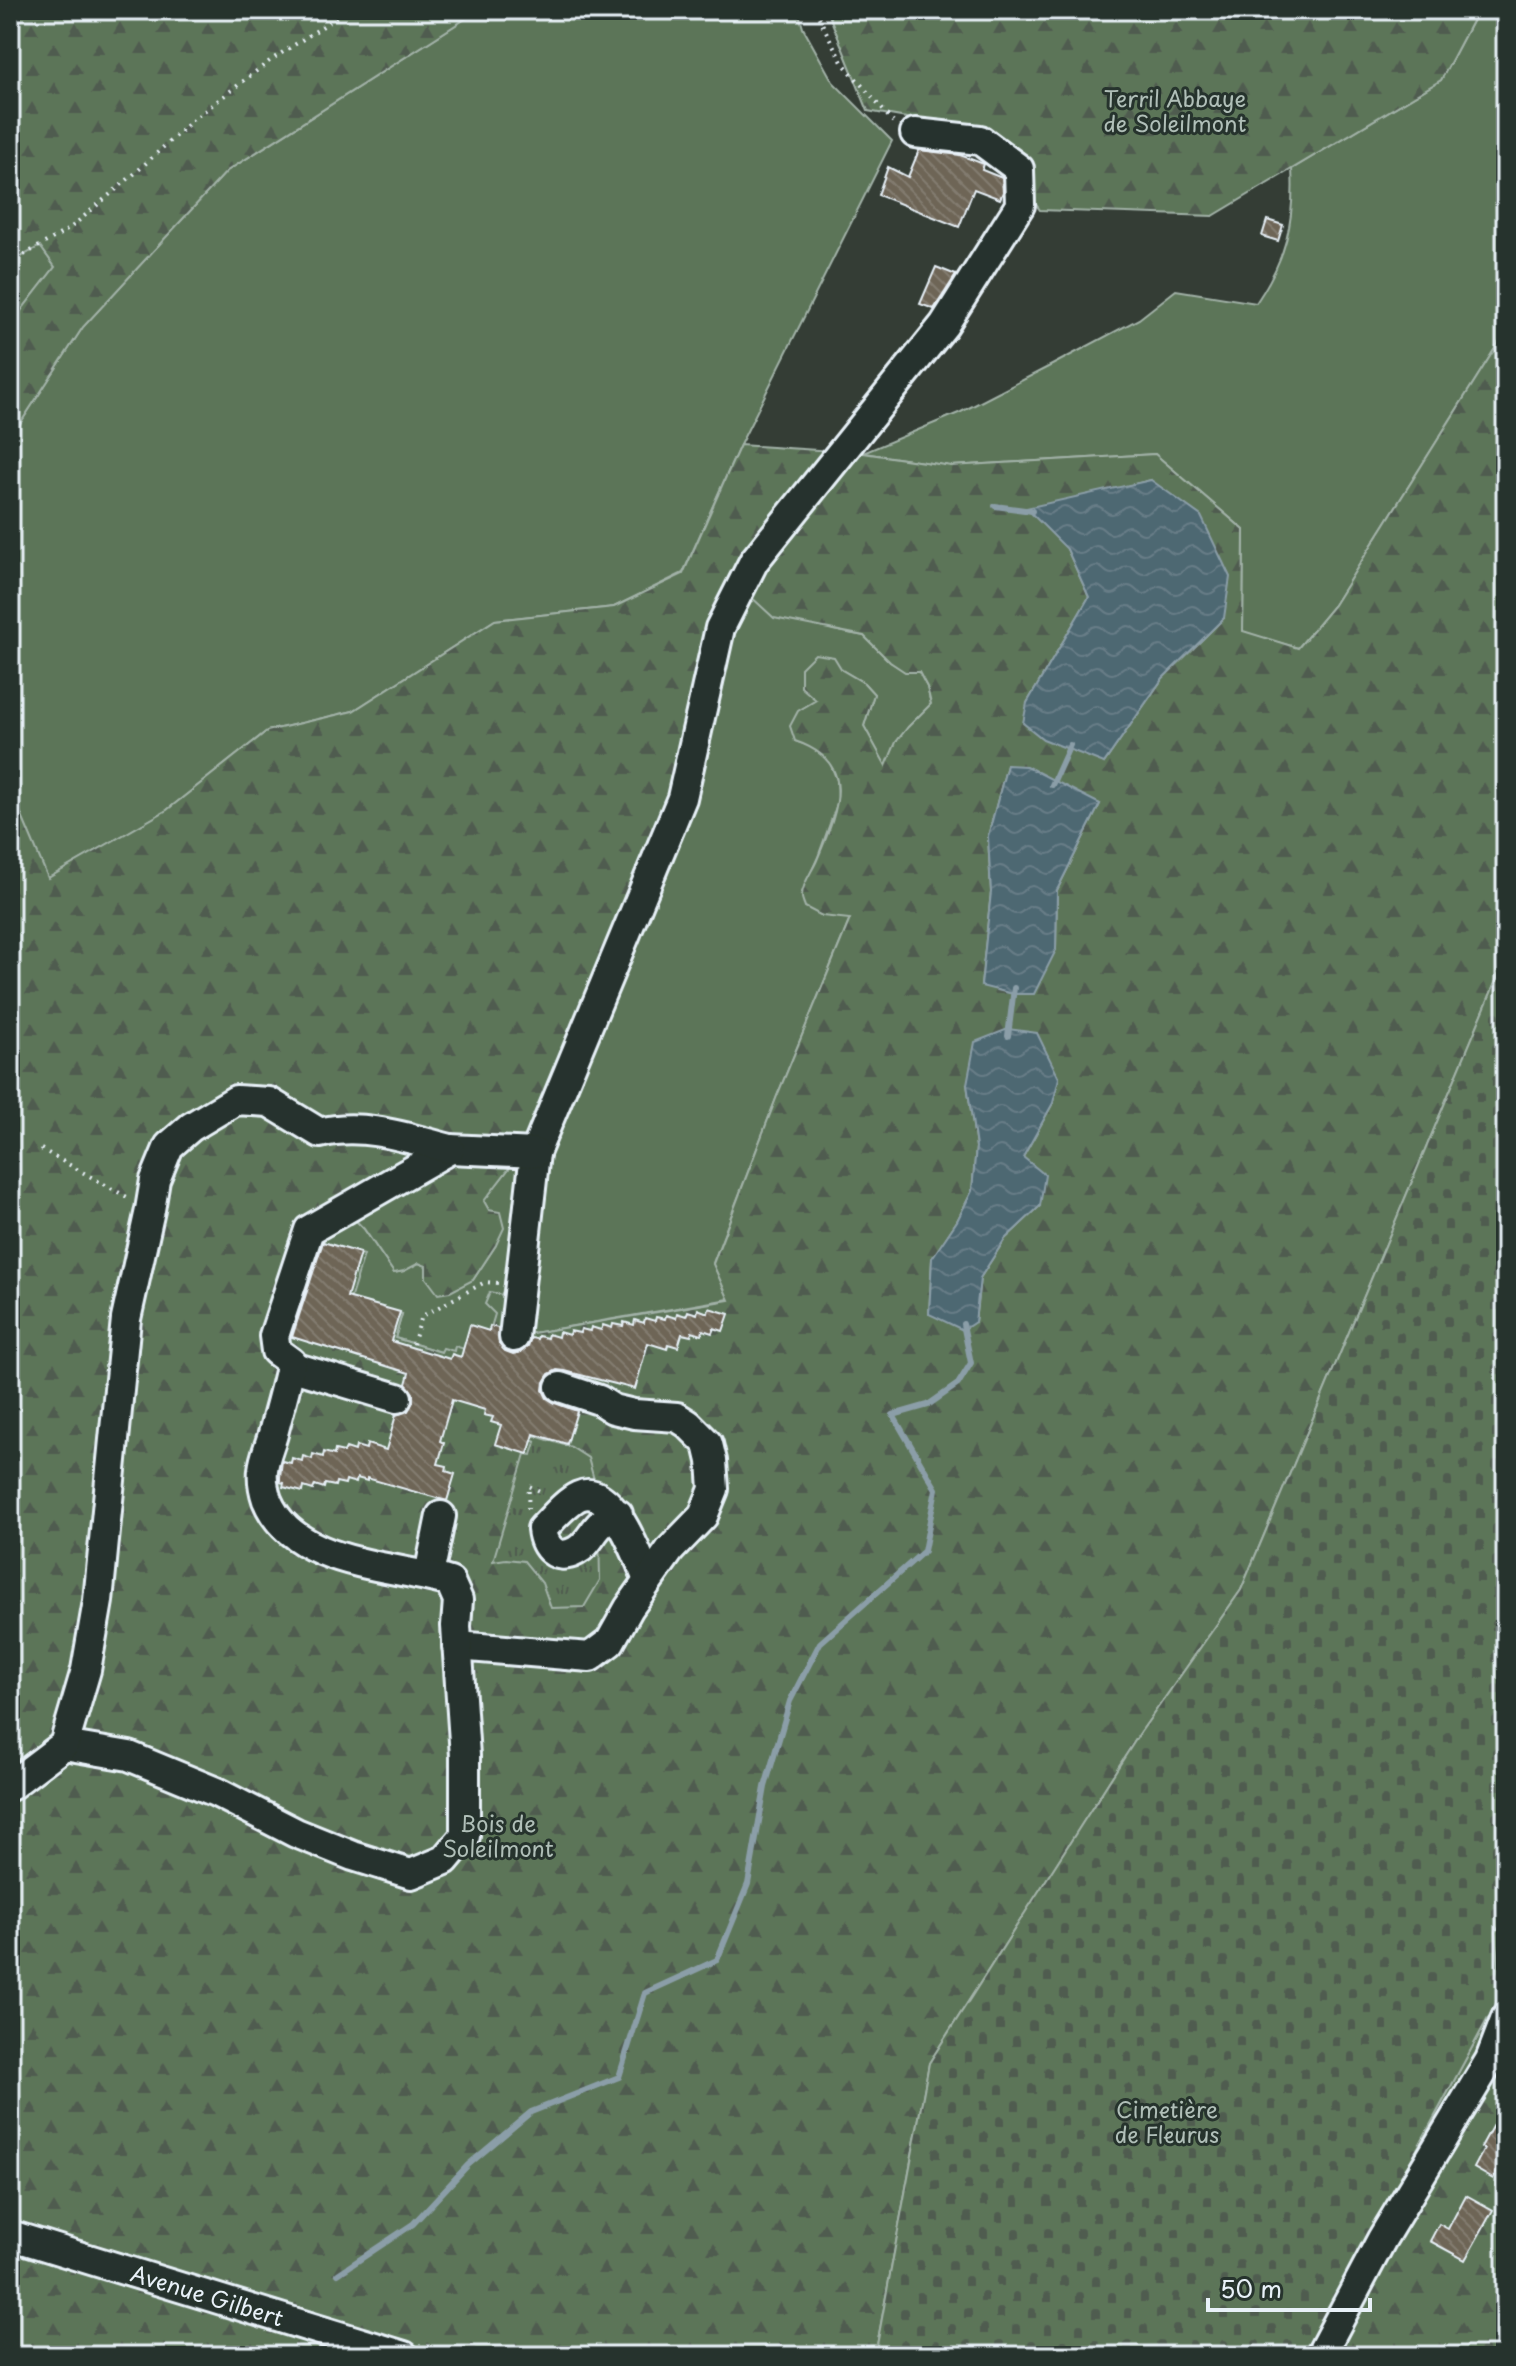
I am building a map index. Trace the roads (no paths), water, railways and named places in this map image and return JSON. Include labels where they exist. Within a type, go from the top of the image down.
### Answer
[{"type":"street","points":[[514,1337],[535,1153],[682,798],[720,628],[754,561],[944,325],[1020,205],[1019,169],[980,140],[915,133]]},
{"type":"street","points":[[10,1786],[64,1745],[86,1670],[98,1601],[126,1319],[155,1180],[169,1146],[191,1127],[236,1100],[269,1102],[320,1133],[341,1128],[389,1133],[450,1149],[535,1153]]},
{"type":"street","points":[[64,1745],[129,1756],[216,1792],[296,1833],[353,1856],[411,1874],[445,1860],[465,1836],[458,1600],[450,1582],[345,1558],[291,1533],[279,1522],[264,1491],[263,1470],[291,1362],[276,1351],[274,1336],[309,1230],[450,1149]]},
{"type":"street","points":[[290,1366],[397,1398]]},
{"type":"street","points":[[457,1646],[590,1657],[610,1642],[670,1550],[703,1516],[714,1489],[708,1444],[688,1424],[677,1417],[613,1409],[599,1400],[560,1387]]},
{"type":"street","points":[[618,1514],[648,1580]]},
{"type":"street","points":[[429,1575],[441,1516]]},
{"type":"street","points":[[1320,2356],[1382,2239],[1490,2060],[1506,2018]]},
{"type":"street","name":"Avenue Gilbert","points":[[10,2235],[404,2356]]},
{"type":"water","points":[[1151,480],[1201,516],[1230,577],[1224,618],[1163,678],[1104,763],[1043,739],[1023,723],[1027,703],[1089,597],[1067,549],[1026,508]]},
{"type":"water","points":[[1007,765],[1026,766],[1100,804],[1057,890],[1056,950],[1034,994],[1013,994],[981,986],[991,892],[988,836]]},
{"type":"water","points":[[1008,1029],[1037,1033],[1059,1078],[1053,1103],[1023,1157],[1045,1175],[1040,1206],[1005,1239],[980,1278],[975,1322],[963,1330],[929,1314],[932,1258],[957,1221],[972,1191],[976,1147],[967,1084],[975,1042]]},
{"type":"waterway","points":[[995,506],[1032,511]]},
{"type":"waterway","points":[[1052,785],[1070,745]]},
{"type":"waterway","points":[[1008,1036],[1014,988]]},
{"type":"waterway","points":[[338,2274],[413,2224],[468,2165],[531,2112],[619,2077],[645,1993],[717,1960],[748,1884],[765,1787],[790,1701],[820,1643],[924,1551],[936,1489],[893,1415],[928,1405],[958,1384],[971,1363],[963,1324]]},
{"type":"park label","name":"Terril Abbaye de Soleilmont","points":[[1175,112]]},
{"type":"park label","name":"Bois de Soleilmont","points":[[498,1836]]},
{"type":"park label","name":"Cimetière de Fleurus","points":[[1167,2122]]}]
